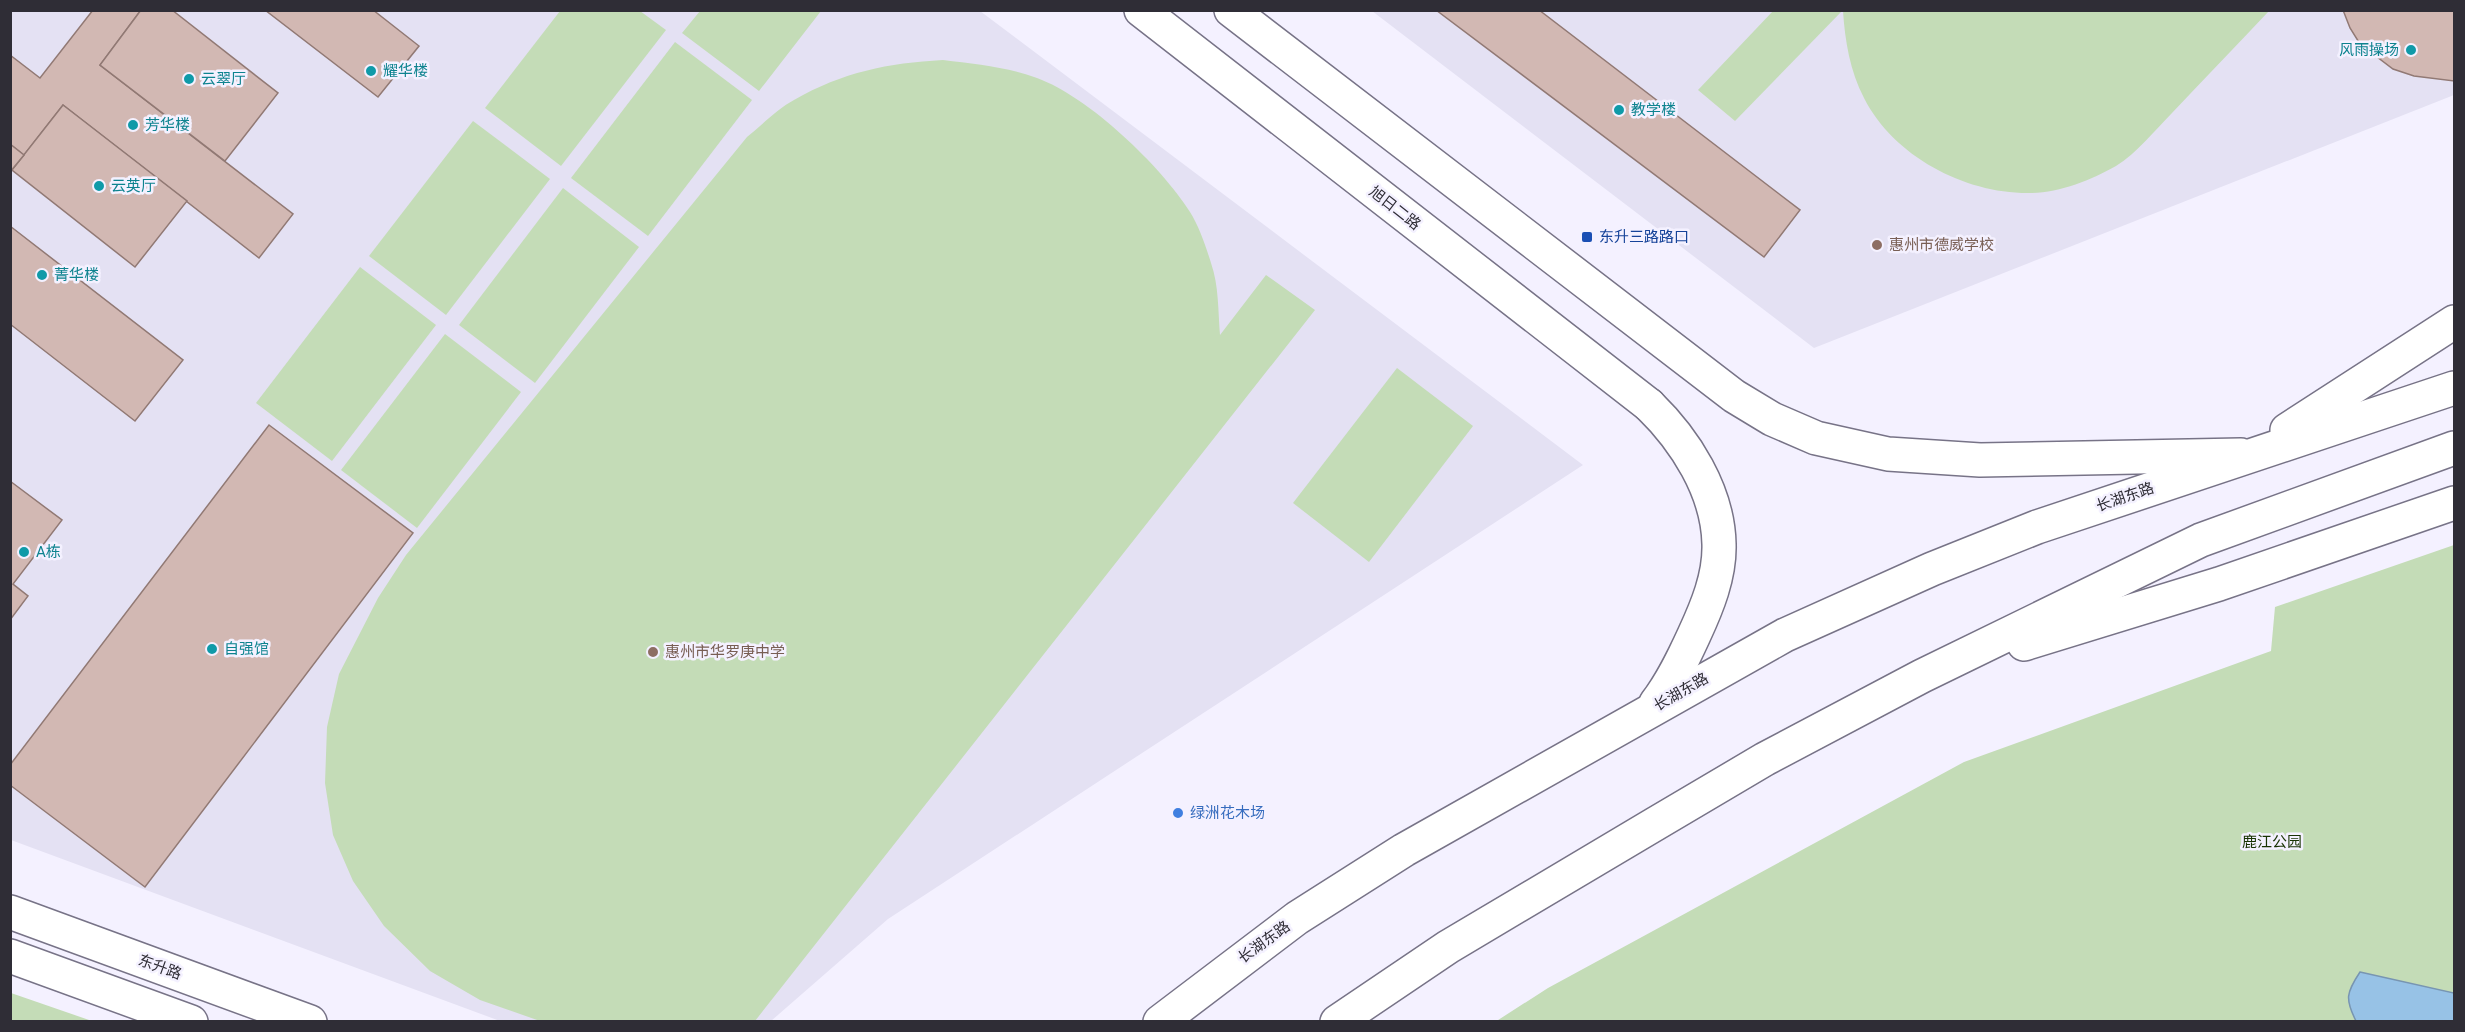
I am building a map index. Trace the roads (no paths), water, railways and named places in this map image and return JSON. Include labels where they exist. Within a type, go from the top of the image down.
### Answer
[{"type":"main road","name":"旭日二路","points":[[1141,10],[1649,405],[1675,433],[1701,476],[1718,526],[1719,546],[1716,576],[1705,610],[1678,669],[1652,709]]},
{"type":"main road","points":[[1231,10],[1734,396],[1772,419],[1816,438],[1864,451],[1897,456],[1991,460],[2249,455]]},
{"type":"main road","name":"长湖东路","points":[[2249,455],[2454,322]]},
{"type":"main road","name":"长湖东路","points":[[1160,1022],[1236,962],[1347,886],[1479,807],[1785,635],[1922,573],[2037,527],[2454,388]]},
{"type":"main road","points":[[1337,1022],[1448,947],[1654,824],[1765,759],[1922,676],[2201,540],[2454,448]]},
{"type":"main road","points":[[1922,676],[2219,584],[2454,502]]},
{"type":"main road","name":"东升路","points":[[10,912],[310,1022]]},
{"type":"main road","points":[[10,956],[191,1022]]},
{"type":"water","points":[[2360,972],[2454,993],[2454,1021],[2356,1021],[2350,1007],[2349,996],[2352,985]]},
{"type":"place","name":"风雨操场","points":[[2411,50]]},
{"type":"place","name":"耀华楼","points":[[371,71]]},
{"type":"place","name":"云翠厅","points":[[189,79]]},
{"type":"place","name":"教学楼","points":[[1619,110]]},
{"type":"place","name":"芳华楼","points":[[133,125]]},
{"type":"place","name":"云英厅","points":[[99,186]]},
{"type":"place","name":"东升三路路口","points":[[1587,237]]},
{"type":"place","name":"惠州市德威学校","points":[[1877,245]]},
{"type":"place","name":"菁华楼","points":[[42,275]]},
{"type":"place","name":"A栋","points":[[24,552]]},
{"type":"place","name":"自强馆","points":[[212,649]]},
{"type":"place","name":"惠州市华罗庚中学","points":[[653,652]]},
{"type":"place","name":"绿洲花木场","points":[[1178,813]]},
{"type":"park label","name":"鹿江公园","points":[[2272,842]]}]
